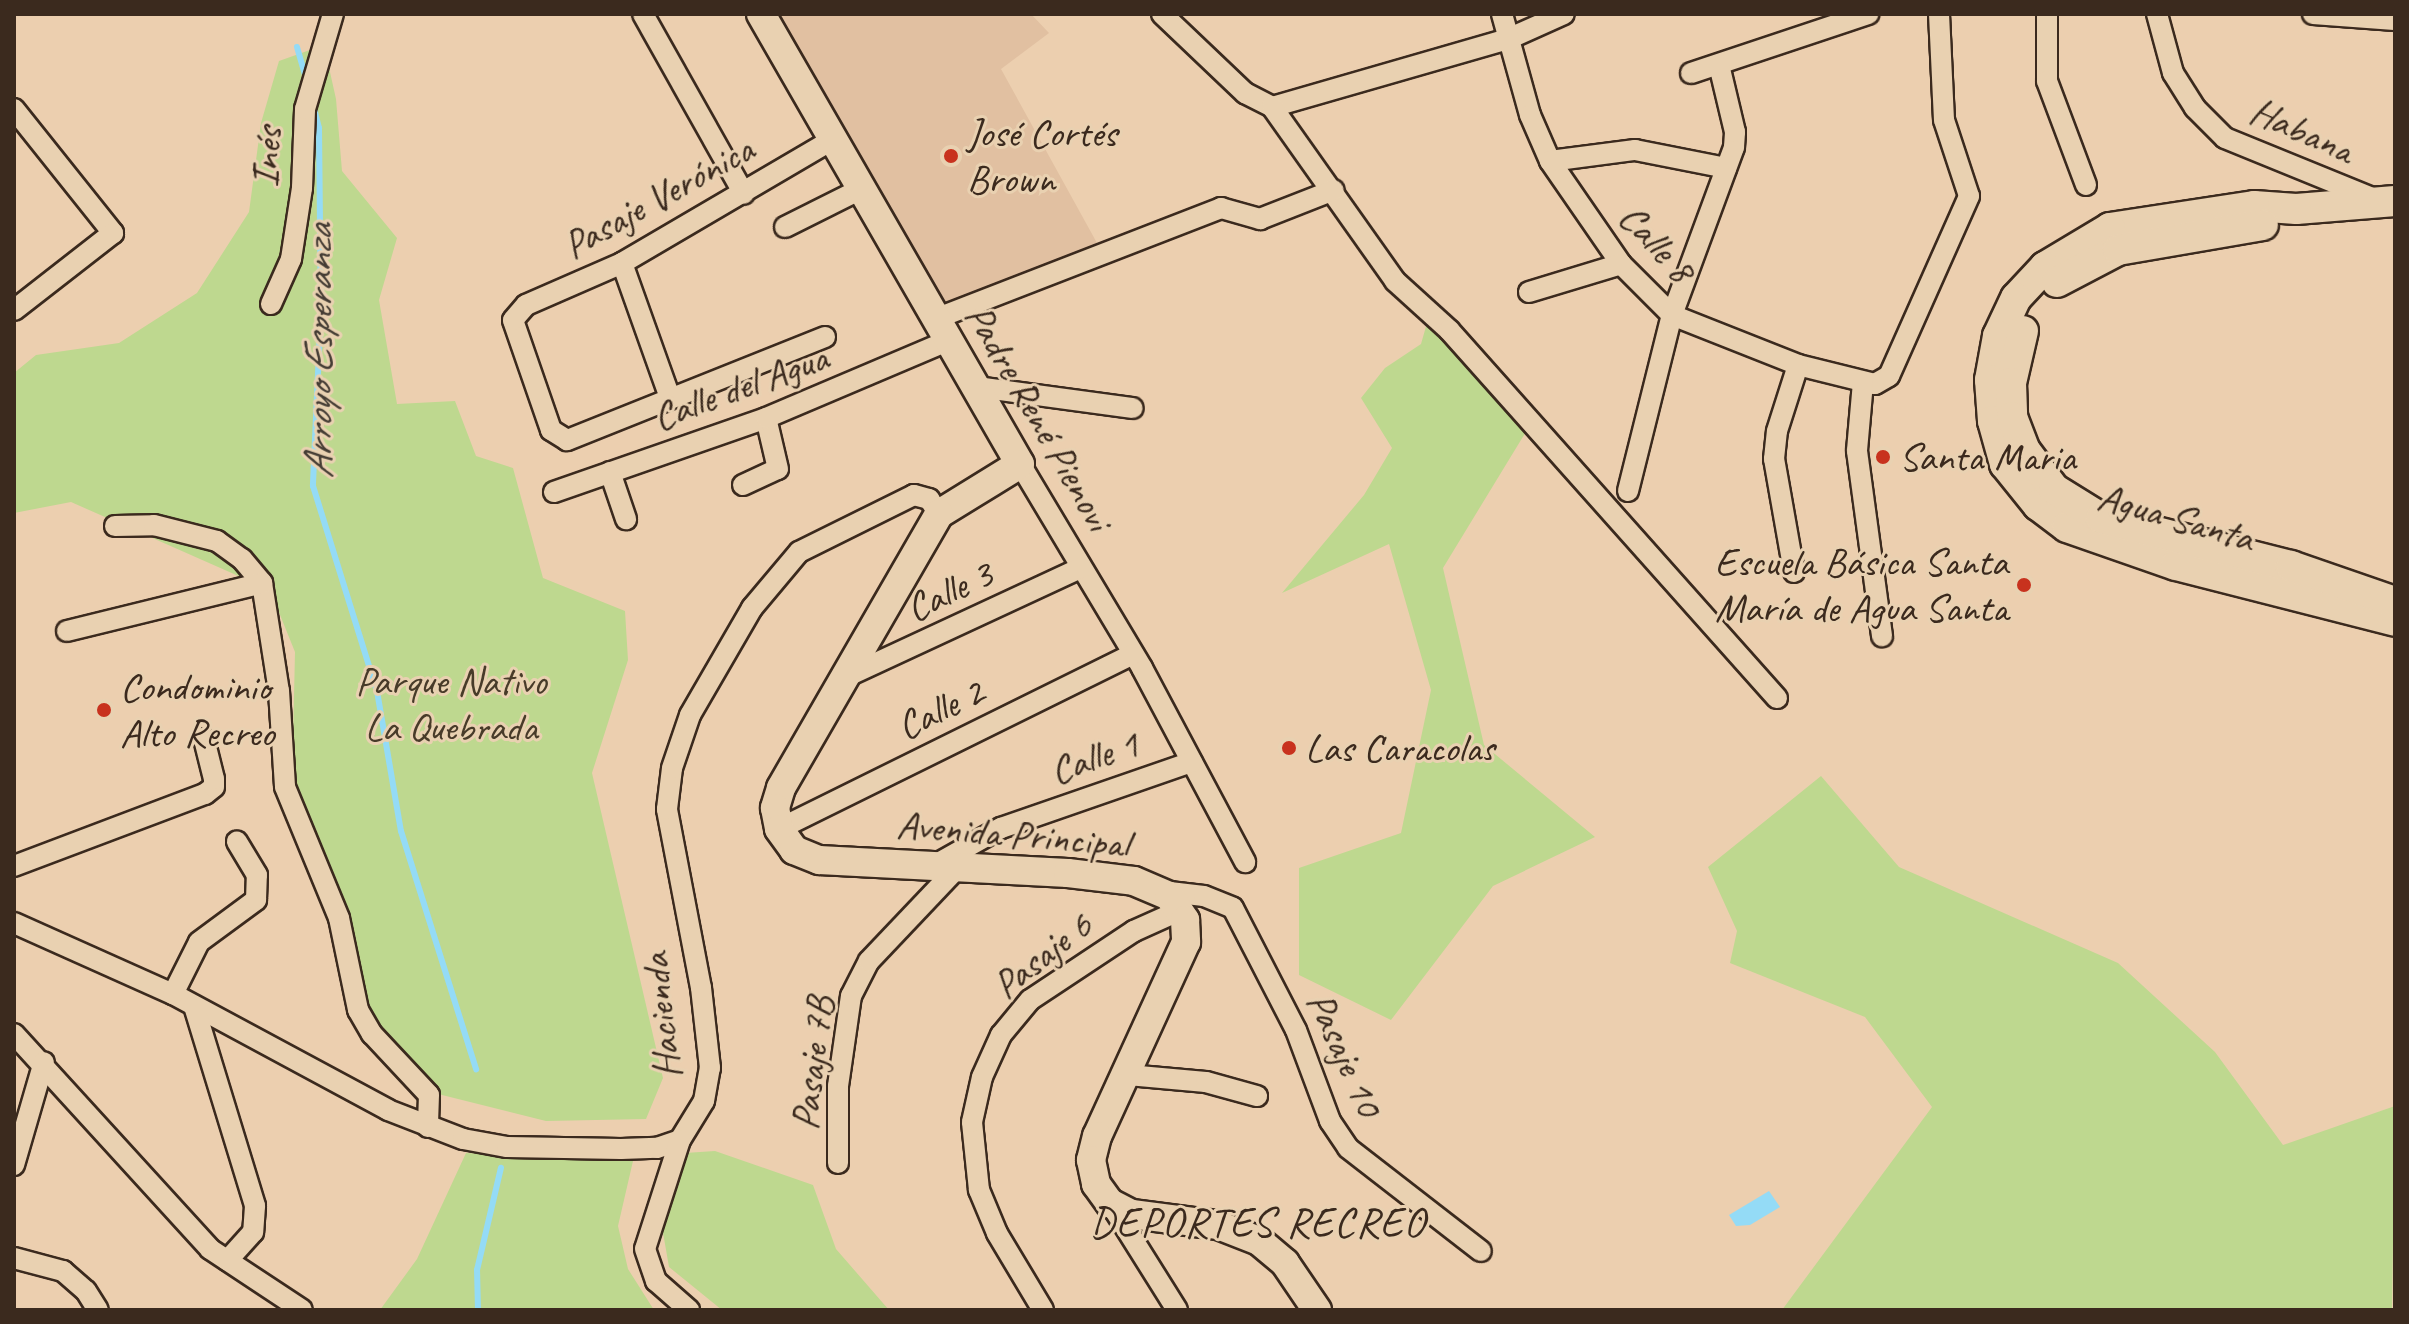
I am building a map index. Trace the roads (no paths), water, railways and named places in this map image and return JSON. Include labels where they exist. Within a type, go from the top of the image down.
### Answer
[{"type":"main road","name":"Agua Santa","points":[[2392,203],[2296,209],[2254,206],[2144,219],[2110,228],[2067,251],[2016,298],[1998,336],[1990,380],[1993,421],[2005,464],[2038,505],[2091,540],[2395,621]]},
{"type":"main road","name":"Agua Santa","points":[[2296,209],[2263,225],[2118,250],[2056,283],[2032,310],[2017,344],[2012,417],[2024,449],[2054,489],[2101,518],[2291,566],[2395,602]]},
{"type":"street","name":"Inés","points":[[271,304],[291,259],[302,188],[305,109],[333,14]]},
{"type":"street","points":[[643,14],[744,194]]},
{"type":"street","name":"Padre René Pienovi","points":[[761,14],[941,330],[1133,654],[1245,862]]},
{"type":"street","points":[[1162,14],[1245,93],[1272,107],[1334,190],[1395,281],[1449,330],[1777,698]]},
{"type":"street","name":"Calle 8","points":[[1502,14],[1530,115],[1550,161],[1621,264],[1672,315],[1798,365],[1863,382],[1884,382],[1969,196],[1944,120],[1939,14]]},
{"type":"street","points":[[1272,107],[1508,39],[1564,14]]},
{"type":"street","points":[[1691,73],[1868,14]]},
{"type":"street","points":[[2047,14],[2047,81],[2086,185]]},
{"type":"street","name":"Habana","points":[[2157,14],[2173,73],[2195,108],[2225,138],[2324,182],[2392,203]]},
{"type":"street","points":[[2313,14],[2395,20]]},
{"type":"street","points":[[1628,491],[1672,315],[1726,168],[1735,132],[1719,65]]},
{"type":"street","points":[[14,109],[113,233],[14,310]]},
{"type":"street","name":"Pasaje Verónica","points":[[670,398],[560,439],[551,430],[513,325],[516,314],[622,263],[832,140]]},
{"type":"street","points":[[1550,161],[1635,150],[1726,168]]},
{"type":"street","points":[[785,227],[861,189]]},
{"type":"street","name":"Calle del Agua","points":[[554,492],[766,418],[941,330],[1221,208],[1260,219],[1334,190]]},
{"type":"street","points":[[622,263],[670,398],[825,337]]},
{"type":"street","points":[[1529,292],[1621,264]]},
{"type":"street","points":[[1794,572],[1774,459],[1798,365]]},
{"type":"street","points":[[1863,382],[1857,451],[1882,636]]},
{"type":"street","points":[[977,387],[1133,408]]},
{"type":"street","points":[[743,485],[778,469],[766,418]]},
{"type":"street","points":[[779,829],[775,808],[781,788],[939,514],[1020,464]]},
{"type":"street","points":[[610,472],[626,519]]},
{"type":"street","name":"Hacienda","points":[[680,1140],[704,1101],[710,1068],[701,988],[667,809],[672,768],[690,715],[752,608],[799,552],[914,495],[929,499],[939,514]]},
{"type":"street","points":[[115,526],[154,525],[217,541],[242,559],[262,583],[279,691],[285,787],[339,918],[358,1010],[372,1034],[429,1095],[428,1127]]},
{"type":"street","name":"Calle 3","points":[[848,676],[1081,568]]},
{"type":"street","points":[[67,631],[262,583]]},
{"type":"street","name":"Calle 2","points":[[779,829],[1133,654]]},
{"type":"street","points":[[14,866],[214,787],[204,739]]},
{"type":"street","name":"Calle 1","points":[[947,866],[1001,828],[1192,762]]},
{"type":"street","name":"Avenida Principal","points":[[779,829],[794,850],[810,858],[1134,881],[1171,900]]},
{"type":"street","points":[[173,994],[199,942],[256,900],[257,875],[237,842]]},
{"type":"street","name":"Pasaje 7B","points":[[838,1163],[838,1086],[851,996],[869,961],[947,866]]},
{"type":"street","name":"Pasaje 10","points":[[1171,900],[1204,896],[1233,908],[1296,1030],[1330,1121],[1348,1148],[1481,1251]]},
{"type":"street","points":[[1171,900],[1187,931],[1183,953],[1093,1148],[1096,1184],[1177,1310]]},
{"type":"street","name":"Pasaje 6","points":[[1043,1310],[997,1233],[979,1190],[972,1145],[982,1077],[1001,1035],[1030,1000],[1134,931],[1171,900]]},
{"type":"street","points":[[14,923],[173,994],[428,1127],[507,1147],[657,1148],[680,1140]]},
{"type":"street","points":[[194,1006],[255,1206],[253,1232],[219,1254]]},
{"type":"street","points":[[14,1034],[44,1062],[219,1254],[302,1310]]},
{"type":"street","points":[[14,1165],[44,1062]]},
{"type":"street","points":[[1128,1075],[1206,1082],[1257,1096]]},
{"type":"street","points":[[680,1140],[645,1249],[656,1281],[689,1310]]},
{"type":"street","points":[[1110,1203],[1132,1214],[1244,1233],[1285,1263],[1317,1310]]},
{"type":"street","points":[[14,1258],[63,1271],[86,1291],[98,1310]]},
{"type":"water","points":[[1769,1191],[1780,1207],[1750,1225],[1736,1226],[1729,1215]]},
{"type":"waterway","name":"Arroyo Esperanza","points":[[297,47],[307,82]]},
{"type":"waterway","name":"Arroyo Esperanza","points":[[314,108],[319,128],[321,307],[313,486],[377,691],[401,831],[476,1069]]},
{"type":"waterway","name":"Arroyo Esperanza","points":[[478,1310],[477,1270],[501,1168]]},
{"type":"place","name":"José Cortés Brown","points":[[951,156]]},
{"type":"place","name":"Santa Maria","points":[[1883,457]]},
{"type":"place","name":"Escuela Básica Santa María de Agua Santa","points":[[2024,585]]},
{"type":"place","name":"Condominio Alto Recreo","points":[[104,710]]},
{"type":"place","name":"Las Caracolas","points":[[1289,748]]},
{"type":"district","name":"DEPORTES RECREO","points":[[1258,1223]]},
{"type":"park label","name":"Parque Nativo La Quebrada","points":[[451,704]]}]
